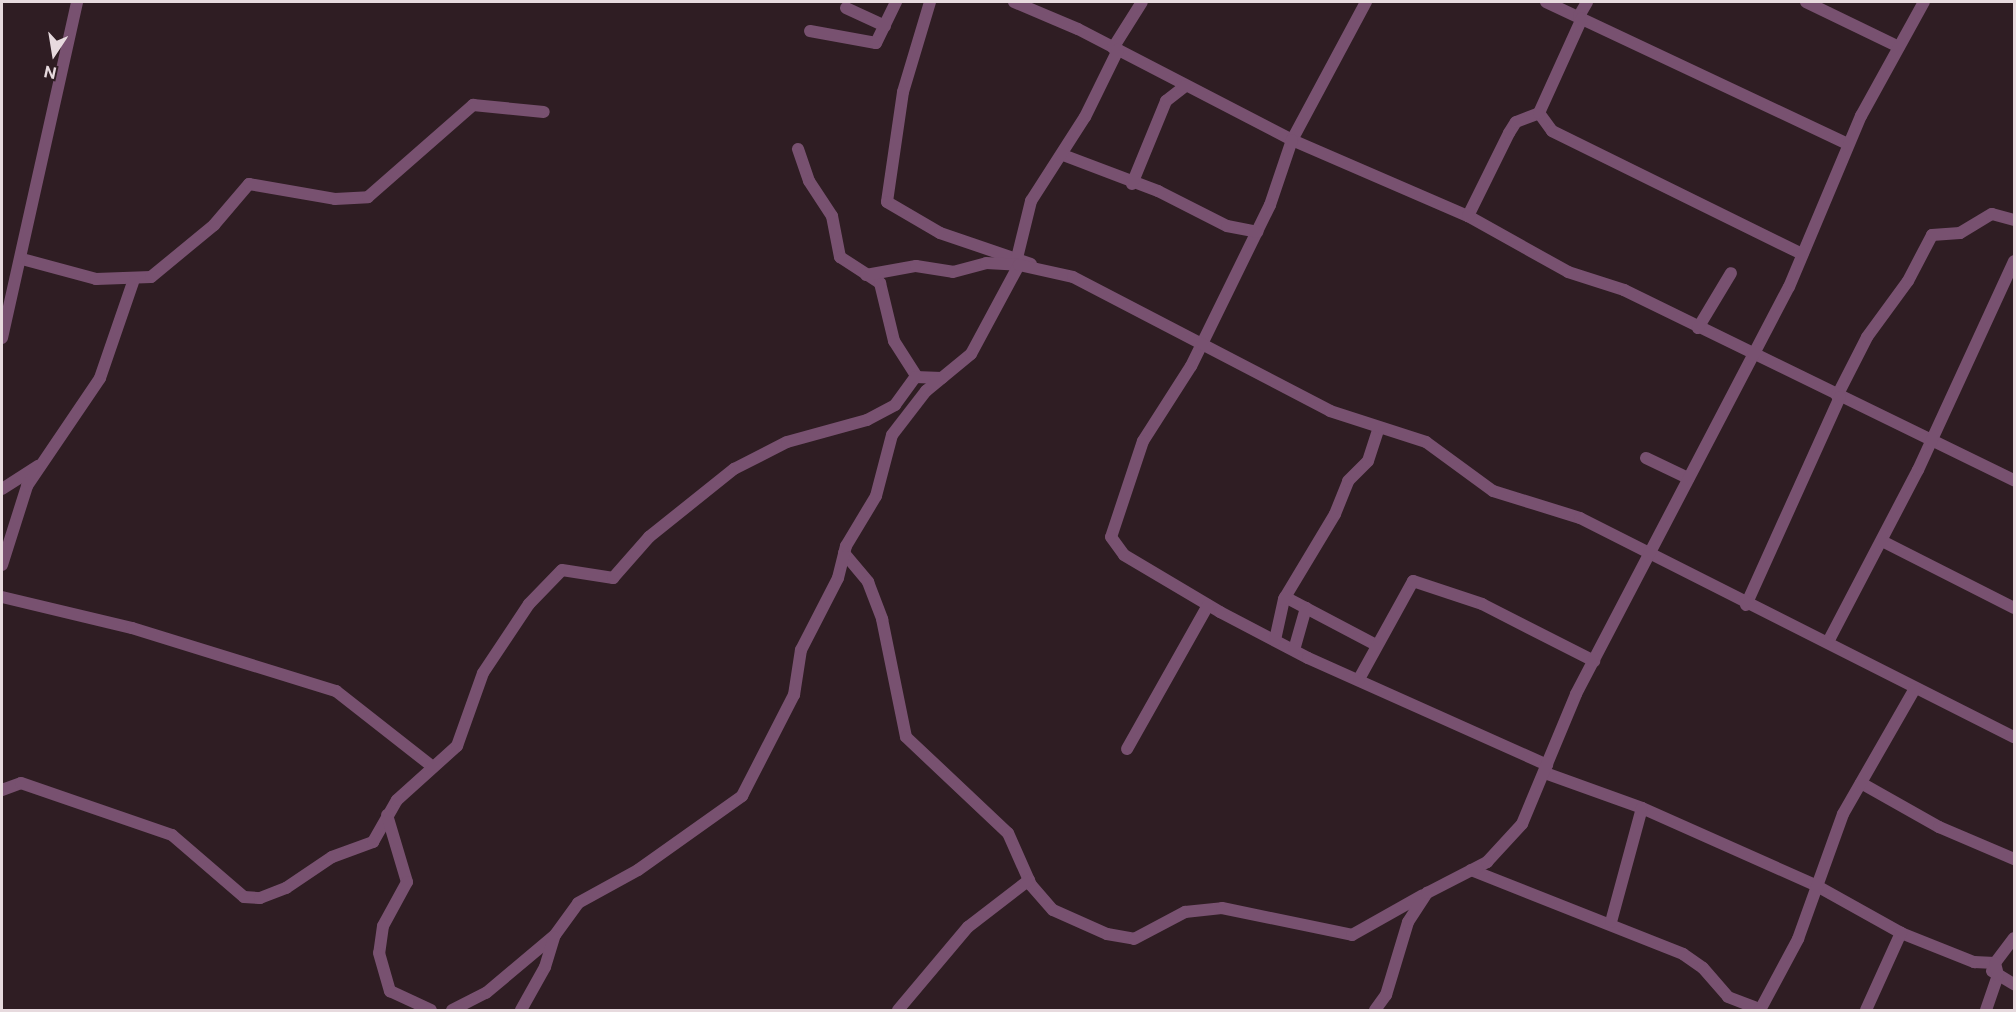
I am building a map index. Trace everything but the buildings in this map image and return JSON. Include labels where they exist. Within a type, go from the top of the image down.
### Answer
[{"type":"street","points":[[2,338],[3,325],[22,259],[77,2]]},
{"type":"street","points":[[810,31],[872,43],[885,27],[897,2]]},
{"type":"street","points":[[930,2],[903,92],[887,202],[940,233],[1073,277],[1201,344],[1378,430],[1425,442],[1493,491],[1580,518],[1649,556],[1828,642],[1914,690],[2014,737]]},
{"type":"street","points":[[1014,2],[1028,4],[1292,140],[1468,216],[1568,272],[1624,290],[1752,357],[2014,480]]},
{"type":"street","points":[[452,1011],[486,993],[555,935],[578,903],[638,870],[742,796],[794,695],[801,650],[838,578],[844,553],[880,485],[892,435],[942,378],[971,354],[1023,262],[1031,201],[1063,154],[1115,49],[1142,2]]},
{"type":"street","points":[[1366,2],[1292,140],[1257,232],[1201,344],[1143,441],[1111,537],[1124,555],[1208,605],[1294,650],[1546,769],[1642,808],[1816,886],[1901,933],[1997,969],[2014,984]]},
{"type":"street","points":[[1546,2],[1848,144]]},
{"type":"street","points":[[1468,216],[1516,122],[1539,113],[1587,2]]},
{"type":"street","points":[[1806,2],[1899,46]]},
{"type":"street","points":[[844,553],[868,582],[882,619],[906,737],[1008,832],[1029,880],[1053,910],[1107,934],[1134,939],[1185,912],[1221,908],[1352,934],[1426,892],[1471,870],[1512,840],[1594,661],[1803,254],[1848,144],[1924,2]]},
{"type":"street","points":[[846,8],[885,27]]},
{"type":"street","points":[[1131,184],[1166,101],[1185,86]]},
{"type":"street","points":[[22,259],[96,279],[133,282],[151,277],[195,243],[249,184],[335,199],[368,197],[472,105],[495,103],[544,112]]},
{"type":"street","points":[[1539,113],[1552,131],[1803,254]]},
{"type":"street","points":[[798,149],[809,181],[832,216],[840,257],[880,283],[894,340],[917,377]]},
{"type":"street","points":[[1063,154],[1131,184],[1158,191],[1227,226],[1257,232]]},
{"type":"street","points":[[1746,604],[1867,337],[1908,281],[1932,235],[1960,233],[1992,214],[2014,220]]},
{"type":"street","points":[[1828,642],[1882,541],[1989,327],[2012,273],[2014,261]]},
{"type":"street","points":[[866,275],[916,267],[953,272],[986,263],[1023,262]]},
{"type":"street","points":[[1698,328],[1731,273]]},
{"type":"street","points":[[2,565],[19,504],[42,464],[100,378],[133,282]]},
{"type":"street","points":[[917,377],[942,378]]},
{"type":"street","points":[[2,790],[21,783],[172,835],[209,871],[255,899],[286,888],[333,857],[368,846],[387,815],[433,767],[457,746],[483,673],[506,638],[562,570],[613,578],[649,537],[734,469],[787,442],[867,420],[895,405],[917,377]]},
{"type":"street","points":[[1275,640],[1285,597],[1335,514],[1348,481],[1368,461],[1378,430]]},
{"type":"street","points":[[1646,458],[1688,478]]},
{"type":"street","points":[[2,489],[42,464]]},
{"type":"street","points":[[1882,541],[2014,608]]},
{"type":"street","points":[[1359,679],[1413,581],[1482,604],[1594,661]]},
{"type":"street","points":[[2,597],[141,631],[336,691],[433,767]]},
{"type":"street","points":[[1285,597],[1376,645]]},
{"type":"street","points":[[1127,748],[1208,605]]},
{"type":"street","points":[[1294,650],[1305,608]]},
{"type":"street","points":[[1471,870],[1611,922],[1694,960],[1728,997],[1760,1010],[1798,939],[1816,886],[1861,783],[1914,690]]},
{"type":"street","points":[[1861,783],[1939,827],[2014,859]]},
{"type":"street","points":[[1611,922],[1642,808]]},
{"type":"street","points":[[387,815],[407,882],[383,926],[379,953],[390,990],[431,1011]]},
{"type":"street","points":[[898,1011],[968,927],[1029,880]]},
{"type":"street","points":[[1375,1011],[1386,995],[1408,922],[1426,892]]},
{"type":"street","points":[[1866,1011],[1901,933]]},
{"type":"street","points":[[521,1011],[545,967],[555,935]]},
{"type":"street","points":[[1986,1011],[1997,969],[2014,938]]}]
